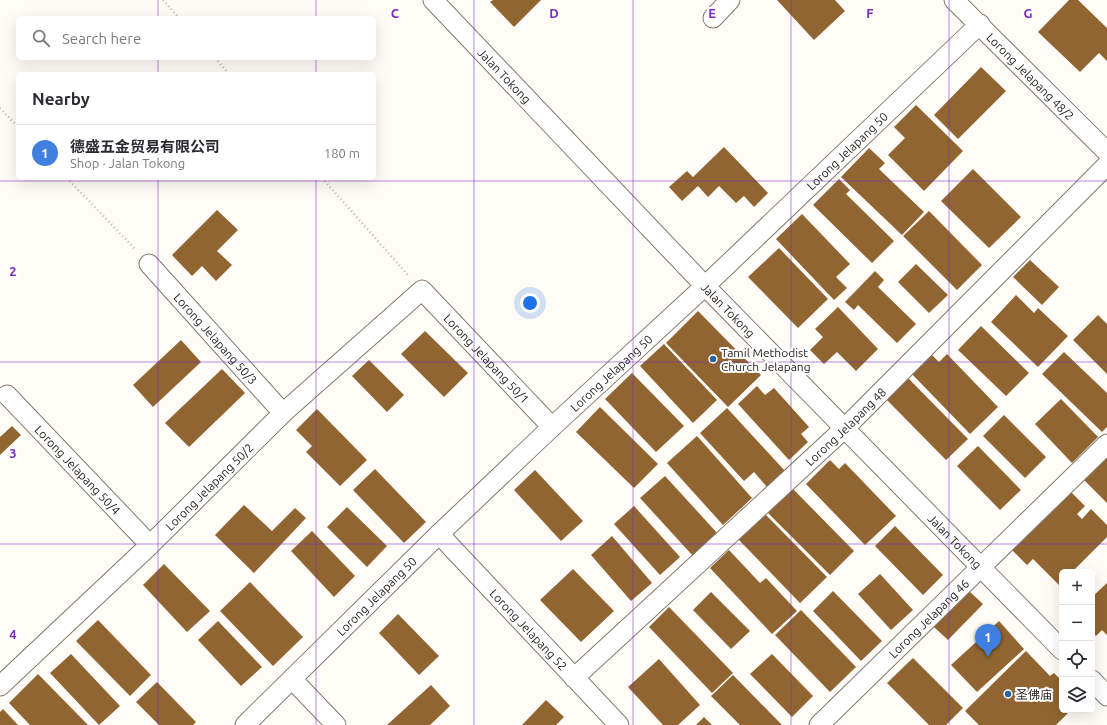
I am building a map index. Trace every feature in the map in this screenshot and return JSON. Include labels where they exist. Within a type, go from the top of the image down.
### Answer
[{"type":"street","points":[[713,18],[730,0]]},
{"type":"street","name":"Lorong Jelapang 48/2","points":[[954,0],[980,24],[1107,152]]},
{"type":"street","name":"Jalan Tokong","points":[[440,3],[705,286],[1059,647]]},
{"type":"street","name":"Lorong Jelapang 50","points":[[245,725],[439,534],[552,427],[705,286],[980,24]]},
{"type":"street","name":"Lorong Jelapang 48","points":[[574,678],[845,428],[1107,165]]},
{"type":"street","name":"Lorong Jelapang 50/3","points":[[149,264],[283,413]]},
{"type":"street","name":"Lorong Jelapang 50/2","points":[[0,686],[150,545],[283,413],[422,290]]},
{"type":"street","name":"Lorong Jelapang 50/1","points":[[422,290],[552,427]]},
{"type":"street","name":"Lorong Jelapang 50/4","points":[[7,395],[150,545]]},
{"type":"street","name":"Lorong Jelapang 46","points":[[819,725],[1107,444]]},
{"type":"street","name":"Lorong Jelapang 52","points":[[439,534],[619,725]]},
{"type":"street","points":[[292,679],[336,725]]},
{"type":"street","points":[[1095,683],[1107,696]]},
{"type":"path","points":[[163,0],[178,16]]},
{"type":"path","points":[[217,60],[227,72]]},
{"type":"path","points":[[0,108],[16,125]]},
{"type":"path","points":[[69,180],[149,264]]},
{"type":"path","points":[[324,180],[422,290]]},
{"type":"building","points":[[493,0],[541,0],[514,27],[490,2]]},
{"type":"building","points":[[777,0],[835,0],[845,11],[814,40]]},
{"type":"building","points":[[1069,0],[1078,0],[1107,28],[1107,61],[1099,53],[1080,72],[1038,32]]},
{"type":"building","points":[[981,67],[1006,91],[958,139],[934,115]]},
{"type":"building","points":[[916,105],[963,151],[924,191],[888,155],[905,138],[894,127]]},
{"type":"building","points":[[724,147],[768,193],[754,207],[744,196],[736,203],[719,186],[708,197],[698,186],[682,201],[669,187],[687,171],[693,177]]},
{"type":"building","points":[[869,148],[885,163],[879,169],[924,212],[902,235],[841,177]]},
{"type":"building","points":[[973,169],[1021,217],[989,248],[941,201]]},
{"type":"building","points":[[839,179],[850,190],[846,194],[894,241],[872,263],[813,205]]},
{"type":"building","points":[[217,210],[238,230],[217,251],[232,265],[216,281],[202,266],[192,276],[172,255]]},
{"type":"building","points":[[929,211],[982,265],[957,290],[903,236]]},
{"type":"building","points":[[802,214],[850,264],[836,277],[847,288],[834,300],[776,239]]},
{"type":"building","points":[[779,248],[828,299],[798,328],[748,277]]},
{"type":"building","points":[[1030,260],[1059,287],[1042,305],[1013,277]]},
{"type":"building","points":[[916,264],[948,295],[929,313],[898,282]]},
{"type":"building","points":[[875,271],[884,280],[878,287],[916,324],[897,343],[858,305],[854,310],[845,302]]},
{"type":"building","points":[[1016,295],[1034,313],[1038,308],[1068,336],[1038,367],[991,322]]},
{"type":"building","points":[[838,307],[878,349],[856,371],[837,352],[824,364],[810,350],[823,337],[815,329]]},
{"type":"building","name":"Tamil Methodist Church Jelapang","points":[[698,311],[761,375],[728,407],[666,343]]},
{"type":"building","points":[[1098,315],[1107,324],[1107,374],[1073,340]]},
{"type":"building","points":[[981,326],[1029,373],[1006,396],[958,350]]},
{"type":"building","points":[[425,331],[468,373],[444,397],[401,354]]},
{"type":"building","points":[[181,340],[201,362],[153,407],[133,385]]},
{"type":"building","points":[[664,344],[717,400],[693,423],[640,366]]},
{"type":"building","points":[[1064,352],[1107,393],[1107,427],[1102,432],[1042,374]]},
{"type":"building","points":[[930,353],[939,362],[947,354],[998,407],[970,434],[910,372]]},
{"type":"building","points":[[369,360],[404,395],[387,412],[352,376]]},
{"type":"building","points":[[222,369],[245,393],[189,447],[165,423]]},
{"type":"building","points":[[632,373],[684,426],[656,452],[605,399]]},
{"type":"building","points":[[907,377],[968,439],[946,460],[885,398]]},
{"type":"building","points":[[757,386],[765,395],[774,388],[809,427],[801,434],[808,442],[789,460],[738,404]]},
{"type":"building","points":[[1061,399],[1098,437],[1072,463],[1035,424]]},
{"type":"building","points":[[600,407],[658,464],[634,488],[576,432]]},
{"type":"building","points":[[727,408],[786,472],[768,488],[754,472],[744,481],[700,433]]},
{"type":"building","points":[[317,409],[367,460],[340,486],[306,452],[312,446],[296,430]]},
{"type":"building","points":[[1004,415],[1046,457],[1025,478],[983,436]]},
{"type":"building","points":[[12,426],[21,435],[0,455],[0,437]]},
{"type":"building","points":[[697,436],[752,498],[723,525],[667,463]]},
{"type":"building","points":[[978,446],[1021,490],[1000,510],[957,466]]},
{"type":"building","points":[[1107,452],[1107,503],[1081,477]]},
{"type":"building","points":[[830,460],[839,469],[845,463],[896,516],[865,545],[806,484]]},
{"type":"building","points":[[375,469],[426,522],[404,543],[353,490]]},
{"type":"building","points":[[535,470],[583,521],[561,541],[514,490]]},
{"type":"building","points":[[665,476],[718,534],[693,556],[640,498]]},
{"type":"building","points":[[793,489],[854,551],[830,575],[768,513]]},
{"type":"building","points":[[1068,489],[1085,506],[1077,514],[1082,519],[1091,509],[1107,525],[1107,537],[1075,569],[1059,569],[1059,585],[1033,559],[1027,565],[1010,548]]},
{"type":"building","points":[[244,505],[272,531],[295,508],[306,518],[254,573],[215,535]]},
{"type":"building","points":[[634,506],[680,557],[660,575],[614,524]]},
{"type":"building","points":[[347,507],[387,546],[367,567],[327,527]]},
{"type":"building","points":[[765,514],[827,577],[800,603],[738,539]]},
{"type":"building","points":[[895,526],[943,575],[923,595],[875,546]]},
{"type":"building","points":[[312,531],[355,576],[334,597],[291,551]]},
{"type":"building","points":[[612,536],[652,583],[631,601],[591,555]]},
{"type":"building","points":[[729,550],[760,583],[766,578],[797,611],[772,634],[710,568]]},
{"type":"building","points":[[164,564],[210,611],[187,632],[143,585]]},
{"type":"building","points":[[573,569],[614,611],[581,642],[540,600]]},
{"type":"building","points":[[880,574],[913,610],[891,630],[858,594]]},
{"type":"building","points":[[250,582],[303,637],[273,666],[220,611]]},
{"type":"building","points":[[1107,583],[1107,635],[1102,630],[1096,636],[1095,635],[1095,594]]},
{"type":"building","points":[[833,591],[882,641],[861,661],[813,611]]},
{"type":"building","points":[[969,591],[983,604],[948,640],[934,627]]},
{"type":"building","points":[[711,592],[750,631],[731,649],[693,610]]},
{"type":"building","points":[[669,607],[733,673],[712,693],[649,627]]},
{"type":"building","points":[[801,610],[856,667],[830,692],[775,635]]},
{"type":"building","points":[[398,614],[439,656],[419,675],[379,633]]},
{"type":"building","points":[[98,620],[151,675],[130,696],[76,641]]},
{"type":"building","points":[[218,621],[262,667],[241,686],[198,640]]},
{"type":"building","points":[[999,621],[1024,649],[977,692],[951,665]]},
{"type":"building","name":"圣佛庙","points":[[1026,651],[1050,676],[1054,673],[1059,678],[1059,713],[1068,713],[1056,725],[979,725],[965,711]]},
{"type":"building","points":[[71,654],[120,706],[99,725],[50,673]]},
{"type":"building","points":[[772,654],[813,696],[792,717],[750,674]]},
{"type":"building","points":[[913,658],[963,708],[946,725],[929,725],[887,683]]},
{"type":"building","points":[[659,659],[700,705],[678,725],[663,725],[628,687]]},
{"type":"building","points":[[38,674],[88,725],[30,725],[9,703]]},
{"type":"building","points":[[733,675],[782,725],[740,725],[711,696]]},
{"type":"building","points":[[157,682],[196,722],[193,725],[159,725],[136,702]]},
{"type":"building","points":[[431,685],[450,706],[430,725],[387,725]]},
{"type":"building","points":[[546,700],[564,717],[556,725],[522,725]]},
{"type":"building","points":[[3,709],[18,725],[0,725],[0,712]]},
{"type":"building","points":[[704,717],[712,725],[696,725]]},
{"type":"place","name":"Tamil Methodist Church Jelapang","points":[[713,359]]},
{"type":"place","name":"德盛五金贸易有限公司","points":[[988,657]]},
{"type":"place","name":"圣佛庙","points":[[1008,694]]}]
